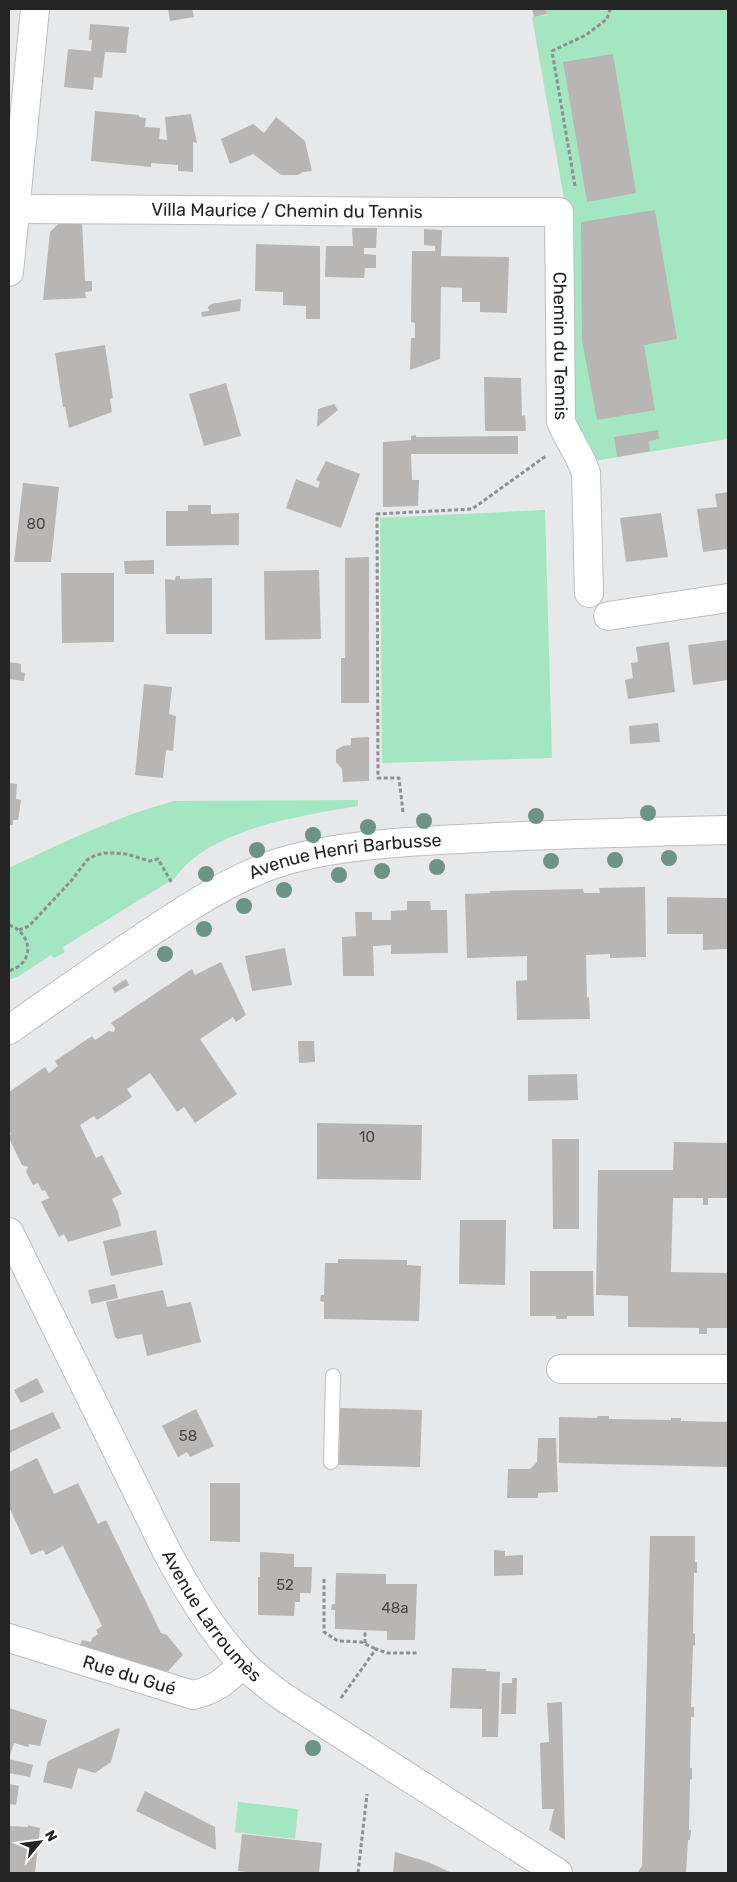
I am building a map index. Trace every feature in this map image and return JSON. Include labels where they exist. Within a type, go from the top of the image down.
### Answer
[{"type":"main road","points":[[9,272],[15,209],[14,163],[35,9]]},
{"type":"main road","name":"Villa Maurice / Chemin du Tennis","points":[[15,209],[559,212]]},
{"type":"main road","name":"Chemin du Tennis","points":[[559,212],[561,422],[569,441],[581,457],[586,473],[589,593]]},
{"type":"main road","points":[[608,616],[728,598]]},
{"type":"main road","name":"Avenue Henri Barbusse","points":[[9,1030],[154,930],[216,891],[261,869],[297,858],[339,850],[406,842],[570,833],[728,830]]},
{"type":"main road","points":[[9,1014],[36,1011]]},
{"type":"main road","name":"Avenue Larroumès","points":[[9,1232],[166,1552],[194,1600],[242,1664],[280,1695],[558,1873]]},
{"type":"main road","points":[[561,1369],[728,1369]]},
{"type":"main road","name":"Rue du Gué","points":[[9,1638],[193,1694],[208,1691],[218,1686],[242,1664]]},
{"type":"lane","points":[[331,1462],[333,1376]]},
{"type":"path","points":[[559,212],[578,205],[552,51],[586,35],[607,19],[610,9]]},
{"type":"path","points":[[403,812],[399,778],[378,778],[377,514],[472,509],[569,441]]},
{"type":"path","points":[[19,930],[29,926],[71,881],[87,860],[104,853],[126,854],[150,861],[158,859],[173,886]]},
{"type":"path","points":[[9,925],[19,930],[26,940],[28,947],[27,955],[18,968],[9,972]]},
{"type":"path","points":[[324,1580],[324,1632],[338,1641],[365,1643],[387,1653],[417,1653]]},
{"type":"path","points":[[365,1632],[365,1643]]},
{"type":"path","points":[[340,1699],[376,1649]]},
{"type":"path","points":[[358,1873],[368,1794]]},
{"type":"green space","points":[[546,9],[728,9],[728,439],[594,461],[569,409],[566,210],[532,17],[547,15]]},
{"type":"green space","points":[[545,510],[552,758],[382,763],[380,518]]},
{"type":"green space","points":[[358,800],[358,806],[310,814],[258,827],[210,847],[191,861],[175,878],[63,947],[65,952],[54,958],[51,955],[19,976],[9,980],[9,868],[111,822],[174,801]]},
{"type":"green space","points":[[238,1802],[298,1809],[295,1839],[235,1832]]},
{"type":"building","points":[[168,9],[192,9],[194,17],[170,21]]},
{"type":"building","points":[[532,9],[546,9],[547,14],[534,17]]},
{"type":"building","points":[[90,24],[129,27],[126,53],[105,52],[102,78],[94,77],[93,90],[64,87],[68,49],[91,51],[92,40],[89,40]]},
{"type":"building","points":[[613,54],[636,193],[587,202],[563,62]]},
{"type":"building","points":[[95,111],[139,115],[139,117],[146,118],[145,127],[160,128],[159,139],[167,140],[165,117],[191,114],[197,143],[193,142],[193,172],[178,171],[178,165],[151,163],[151,167],[91,161]]},
{"type":"building","points":[[276,117],[305,141],[312,171],[303,172],[298,175],[281,175],[253,154],[230,164],[221,139],[253,124],[264,133]]},
{"type":"building","points":[[655,210],[677,339],[644,345],[655,410],[597,420],[582,340],[581,222]]},
{"type":"building","points":[[61,221],[82,222],[85,281],[92,281],[92,291],[85,292],[86,298],[43,300],[50,232]]},
{"type":"building","points":[[352,228],[377,228],[376,248],[364,248],[364,254],[376,255],[376,268],[365,268],[364,278],[325,277],[326,246],[353,246]]},
{"type":"building","points":[[424,229],[442,230],[441,256],[509,257],[507,313],[480,312],[480,302],[462,302],[462,288],[441,287],[440,359],[410,370],[411,338],[415,338],[415,323],[411,322],[412,251],[435,251],[435,246],[424,245]]},
{"type":"building","points":[[256,244],[320,246],[320,319],[306,319],[306,306],[283,305],[283,292],[255,291]]},
{"type":"building","points":[[241,299],[240,311],[202,317],[201,312],[209,311],[208,307],[211,304]]},
{"type":"building","points":[[105,345],[113,398],[110,399],[112,412],[69,428],[65,407],[63,407],[55,353]]},
{"type":"building","points":[[484,377],[521,378],[522,416],[525,415],[526,431],[485,431]]},
{"type":"building","points":[[226,383],[241,436],[204,446],[189,394]]},
{"type":"building","points":[[334,404],[338,410],[317,427],[318,409]]},
{"type":"building","points":[[658,430],[659,439],[649,441],[650,451],[617,457],[614,437]]},
{"type":"building","points":[[416,435],[416,437],[518,436],[518,454],[411,454],[412,480],[419,480],[418,506],[383,507],[383,442],[411,440],[411,436]]},
{"type":"building","points":[[326,461],[360,474],[341,528],[286,508],[296,479],[318,488],[320,482],[316,480]]},
{"type":"building","points":[[23,483],[59,487],[51,562],[14,562]]},
{"type":"building","points":[[728,492],[728,553],[726,549],[703,552],[697,509],[717,507],[715,494]]},
{"type":"building","points":[[188,505],[211,505],[211,514],[239,513],[239,545],[166,546],[166,511],[188,511]]},
{"type":"building","points":[[661,513],[668,557],[626,562],[620,518]]},
{"type":"building","points":[[369,557],[369,703],[341,703],[341,658],[345,658],[345,558]]},
{"type":"building","points":[[154,560],[154,574],[125,574],[124,561]]},
{"type":"building","points":[[319,570],[321,639],[265,640],[264,571]]},
{"type":"building","points":[[61,573],[114,573],[114,642],[62,643]]},
{"type":"building","points":[[176,576],[180,576],[180,579],[212,578],[212,634],[166,634],[165,579],[175,580]]},
{"type":"building","points":[[728,640],[728,680],[693,685],[688,645]]},
{"type":"building","points":[[669,642],[675,692],[628,699],[625,680],[633,678],[631,663],[638,662],[636,647]]},
{"type":"building","points":[[9,662],[21,664],[21,672],[25,673],[24,681],[9,679]]},
{"type":"building","points":[[144,684],[172,687],[169,714],[176,716],[173,751],[166,750],[163,778],[135,775]]},
{"type":"building","points":[[658,723],[660,742],[630,744],[629,726]]},
{"type":"building","points":[[369,737],[369,781],[343,782],[342,769],[336,762],[336,750],[343,746],[351,745],[351,738]]},
{"type":"building","points":[[9,783],[17,784],[16,799],[21,800],[18,820],[13,820],[13,825],[9,825]]},
{"type":"building","points":[[645,887],[646,957],[610,958],[610,954],[586,955],[587,998],[589,997],[590,1019],[517,1020],[516,981],[527,980],[527,956],[467,958],[465,894],[490,893],[490,891],[583,889],[584,893],[600,893],[599,888]]},
{"type":"building","points":[[667,897],[728,898],[727,949],[703,950],[703,934],[667,934]]},
{"type":"building","points":[[407,901],[430,901],[431,910],[447,910],[448,953],[391,954],[391,945],[373,946],[374,976],[343,976],[342,937],[356,936],[355,912],[372,912],[372,920],[391,920],[391,911],[407,910]]},
{"type":"building","points":[[285,948],[292,985],[252,991],[245,956]]},
{"type":"building","points":[[221,962],[246,1015],[236,1022],[233,1017],[200,1039],[237,1094],[195,1123],[184,1107],[177,1112],[150,1073],[127,1089],[132,1097],[97,1120],[94,1116],[80,1125],[96,1158],[102,1155],[122,1194],[112,1199],[118,1212],[121,1226],[68,1242],[64,1234],[59,1237],[41,1202],[49,1198],[45,1190],[42,1191],[38,1183],[33,1185],[26,1172],[28,1167],[22,1165],[9,1138],[11,1134],[9,1130],[9,1092],[45,1067],[49,1073],[58,1066],[55,1061],[92,1036],[95,1040],[109,1031],[114,1032],[115,1028],[111,1023],[192,969],[195,975]]},
{"type":"building","points":[[126,979],[129,985],[115,993],[112,988]]},
{"type":"building","points":[[298,1041],[314,1041],[315,1062],[299,1063]]},
{"type":"building","points":[[577,1074],[578,1100],[528,1101],[528,1075]]},
{"type":"building","points":[[317,1123],[422,1125],[421,1180],[317,1179]]},
{"type":"building","points":[[552,1139],[579,1139],[579,1229],[553,1229]]},
{"type":"building","points":[[674,1142],[728,1143],[728,1198],[708,1198],[708,1205],[703,1205],[703,1198],[673,1198],[671,1272],[728,1273],[728,1328],[707,1328],[707,1334],[699,1334],[699,1328],[628,1327],[628,1296],[596,1295],[598,1170],[673,1170]]},
{"type":"building","points":[[460,1220],[506,1220],[505,1285],[459,1284]]},
{"type":"building","points":[[156,1230],[163,1265],[111,1276],[103,1241]]},
{"type":"building","points":[[338,1259],[407,1260],[407,1265],[421,1266],[419,1321],[324,1319],[324,1302],[320,1301],[321,1295],[324,1295],[325,1263],[338,1263]]},
{"type":"building","points":[[530,1271],[593,1271],[594,1316],[567,1316],[567,1319],[556,1319],[556,1316],[530,1316]]},
{"type":"building","points":[[115,1284],[118,1298],[91,1304],[88,1290]]},
{"type":"building","points":[[163,1290],[167,1307],[191,1302],[201,1342],[147,1356],[142,1334],[118,1339],[115,1337],[106,1302]]},
{"type":"building","points":[[37,1378],[44,1392],[21,1403],[14,1390]]},
{"type":"building","points":[[340,1408],[422,1410],[420,1467],[339,1465]]},
{"type":"building","points":[[196,1409],[214,1446],[190,1457],[187,1452],[178,1457],[162,1426]]},
{"type":"building","points":[[53,1412],[61,1428],[9,1453],[9,1431]]},
{"type":"building","points":[[598,1416],[609,1416],[609,1419],[671,1420],[671,1418],[681,1418],[681,1421],[728,1422],[728,1467],[559,1463],[559,1417],[597,1418]]},
{"type":"building","points":[[538,1438],[556,1438],[558,1492],[538,1493],[538,1498],[507,1498],[508,1469],[530,1469],[537,1462]]},
{"type":"building","points":[[37,1458],[54,1494],[78,1483],[98,1524],[106,1520],[161,1633],[167,1635],[183,1655],[167,1672],[80,1645],[82,1640],[91,1642],[92,1638],[98,1634],[96,1630],[102,1626],[63,1546],[46,1555],[43,1550],[31,1555],[9,1507],[9,1472]]},
{"type":"building","points":[[210,1483],[240,1483],[240,1542],[210,1541]]},
{"type":"building","points":[[650,1536],[695,1536],[697,1573],[694,1573],[693,1633],[695,1634],[695,1645],[693,1646],[691,1707],[694,1707],[694,1717],[691,1717],[690,1768],[692,1768],[692,1779],[690,1780],[689,1830],[691,1830],[690,1840],[688,1840],[686,1873],[637,1873],[642,1866]]},
{"type":"building","points":[[494,1550],[505,1551],[505,1556],[523,1555],[523,1575],[494,1576]]},
{"type":"building","points":[[260,1552],[294,1554],[294,1567],[312,1567],[311,1593],[300,1593],[300,1602],[295,1602],[294,1616],[258,1615]]},
{"type":"building","points":[[336,1573],[386,1574],[386,1584],[417,1584],[415,1640],[387,1640],[387,1631],[335,1629],[335,1610],[331,1610],[332,1604],[335,1604]]},
{"type":"building","points":[[452,1668],[486,1669],[486,1671],[500,1672],[498,1737],[482,1737],[482,1709],[450,1708]]},
{"type":"building","points":[[512,1678],[517,1678],[516,1714],[501,1714],[502,1683],[512,1683]]},
{"type":"building","points":[[562,1702],[565,1840],[549,1830],[554,1809],[542,1809],[540,1743],[549,1742],[547,1703]]},
{"type":"building","points":[[9,1708],[47,1720],[40,1746],[29,1744],[28,1747],[14,1743],[9,1758]]},
{"type":"building","points":[[118,1728],[120,1729],[111,1762],[95,1773],[78,1768],[72,1789],[43,1782],[48,1761]]},
{"type":"building","points":[[9,1759],[33,1765],[30,1777],[9,1773]]},
{"type":"building","points":[[9,1784],[19,1786],[16,1805],[9,1804]]},
{"type":"building","points":[[145,1791],[215,1827],[216,1850],[136,1811]]},
{"type":"building","points":[[28,1825],[40,1828],[35,1873],[9,1873],[9,1826],[28,1827]]},
{"type":"building","points":[[242,1834],[322,1843],[319,1873],[254,1873],[238,1871]]},
{"type":"building","points":[[395,1852],[428,1862],[452,1873],[393,1873]]}]
